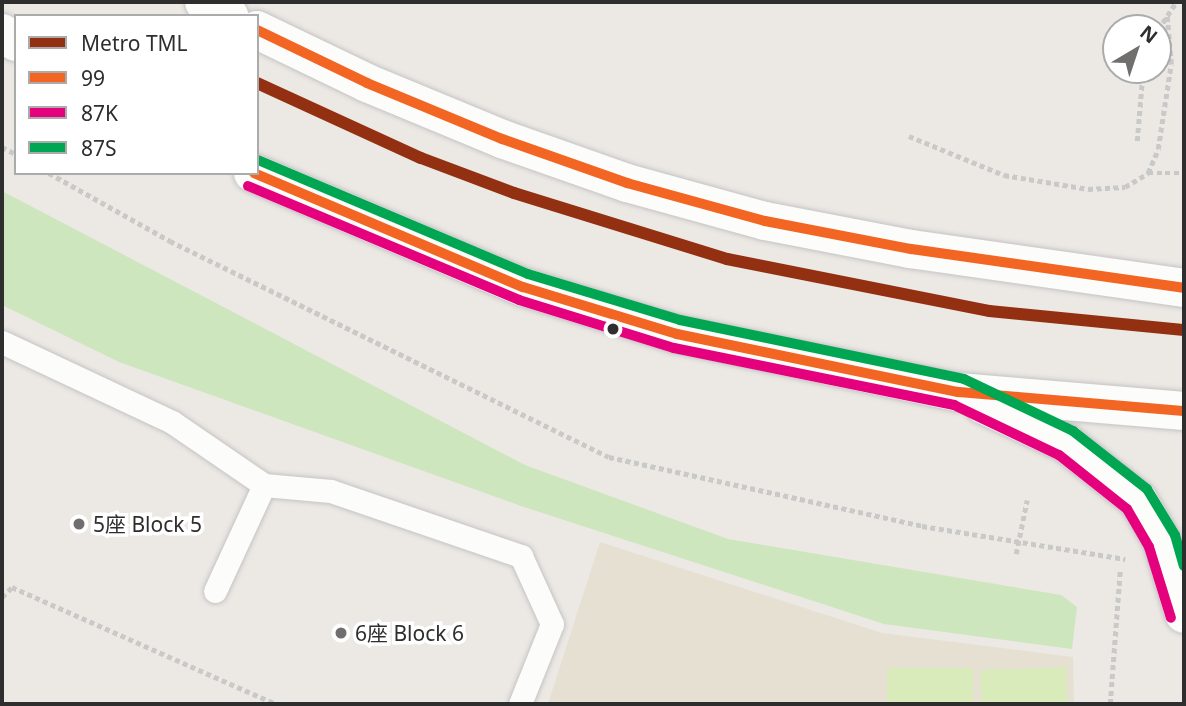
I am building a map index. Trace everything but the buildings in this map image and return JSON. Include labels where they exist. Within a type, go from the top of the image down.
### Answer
[{"type":"main road","points":[[204,2],[225,14]]},
{"type":"main road","points":[[259,31],[367,83],[502,139],[640,187],[765,221],[897,246],[1184,288]]},
{"type":"main road","points":[[258,175],[523,287],[677,334],[958,392],[1184,411]]},
{"type":"main road","points":[[958,392],[1066,443],[1138,500],[1162,541],[1184,614]]},
{"type":"lane","points":[[2,342],[172,422],[264,485],[331,491],[521,556],[552,624],[520,704]]},
{"type":"lane","points":[[215,592],[264,485]]},
{"type":"path","points":[[1138,141],[1142,84]]},
{"type":"path","points":[[1148,173],[1158,149],[1168,84]]},
{"type":"path","points":[[909,136],[1004,175],[1088,189],[1125,187],[1148,173],[1184,173]]},
{"type":"path","points":[[53,175],[170,241],[609,457],[922,526],[1130,559]]},
{"type":"path","points":[[1017,554],[1027,500]]},
{"type":"path","points":[[1110,704],[1120,570]]},
{"type":"path","points":[[2,597],[12,587],[276,704]]},
{"type":"shaded area","points":[[600,542],[882,633],[1073,657],[1074,704],[548,704]]},
{"type":"green space","points":[[2,191],[525,465],[728,539],[1061,595],[1077,607],[1072,649],[884,624],[521,506],[119,362],[2,305]]},
{"type":"green space","points":[[1066,667],[1067,704],[981,704],[980,670]]},
{"type":"green space","points":[[887,668],[973,668],[973,704],[887,704]]},
{"type":"metro line","name":"TML","points":[[259,84],[421,158],[514,193],[727,259],[990,311],[1184,330]]},
{"type":"transit line","name":"99","points":[[259,31],[367,83],[502,139],[627,183],[765,221],[911,249],[1184,288]]},
{"type":"transit line","name":"87S","points":[[259,160],[528,274],[680,320],[964,379],[1073,431],[1147,489],[1175,535],[1184,566]]},
{"type":"transit line","name":"99","points":[[259,175],[523,287],[677,334],[958,392],[1184,411]]},
{"type":"transit line","name":"87K","points":[[248,186],[519,300],[674,348],[954,405],[1059,455],[1127,509],[1149,547],[1171,618]]},
{"type":"place","name":"5座 Block 5","points":[[79,524]]},
{"type":"place","name":"6座 Block 6","points":[[341,633]]}]
